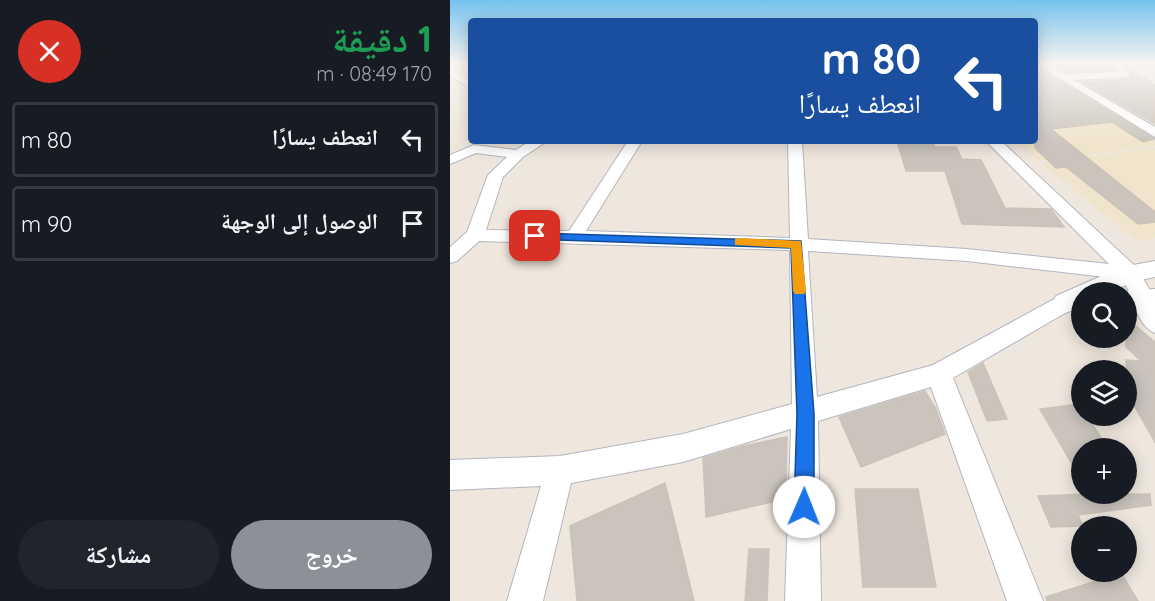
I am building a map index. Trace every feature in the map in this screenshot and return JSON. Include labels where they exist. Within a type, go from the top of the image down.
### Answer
[{"type":"street","points":[[1087,91],[1155,133]]},
{"type":"street","points":[[450,257],[475,235],[496,175],[518,154],[535,144]]},
{"type":"street","points":[[574,237],[633,144]]},
{"type":"street","points":[[795,144],[805,414],[803,601]]},
{"type":"street","points":[[996,144],[1130,273],[1149,316],[1155,324]]},
{"type":"street","points":[[450,160],[474,145],[518,154]]},
{"type":"street","points":[[475,235],[797,244],[986,256],[1130,273],[1155,269]]},
{"type":"street","points":[[1112,282],[1130,273]]},
{"type":"street","points":[[450,475],[560,471],[683,448],[939,374],[1071,302]]},
{"type":"street","points":[[939,374],[1025,601]]},
{"type":"street","points":[[525,601],[560,471]]},
{"type":"shaded area","points":[[1115,115],[1155,142],[1155,146],[1039,161],[1019,144],[1038,144],[1038,124]]},
{"type":"shaded area","points":[[1155,148],[1155,238],[1137,241],[1041,163]]},
{"type":"building","points":[[1038,91],[1076,91],[1155,139],[1143,142],[1112,122],[1051,129],[1155,212],[1155,222],[1138,224],[1066,167],[1056,168],[1035,148],[1035,144],[1038,144]]},
{"type":"building","points":[[1098,91],[1155,91],[1155,124]]},
{"type":"building","points":[[898,144],[934,144],[935,147],[956,147],[962,159],[981,160],[1005,208],[1051,209],[1064,227],[962,224],[945,171],[906,171]]},
{"type":"building","points":[[1137,327],[1155,342],[1155,442],[1137,410],[1137,361],[1141,361],[1127,348],[1137,348]]},
{"type":"building","points":[[983,363],[1007,419],[987,421],[968,372]]},
{"type":"building","points":[[925,391],[936,409],[945,434],[861,467],[839,417]]},
{"type":"building","points":[[1071,405],[1071,426],[1094,426],[1101,438],[1071,438],[1071,462],[1040,409]]},
{"type":"building","points":[[787,437],[786,496],[780,500],[706,517],[703,458],[743,446]]},
{"type":"building","points":[[665,483],[694,601],[577,601],[570,526]]},
{"type":"building","points":[[855,489],[918,489],[936,587],[863,587]]},
{"type":"building","points":[[1137,494],[1150,494],[1151,505],[1071,516],[1071,526],[1051,527],[1038,496],[1071,495],[1071,504],[1137,504]]},
{"type":"building","points":[[749,549],[769,549],[767,601],[745,601]]},
{"type":"building","points":[[1093,582],[1126,582],[1138,601],[1047,601],[1046,597]]},
{"type":"slow traffic","points":[[739,242],[797,244],[799,291]]},
{"type":"route","points":[[535,236],[797,244],[805,414],[804,507]]}]
